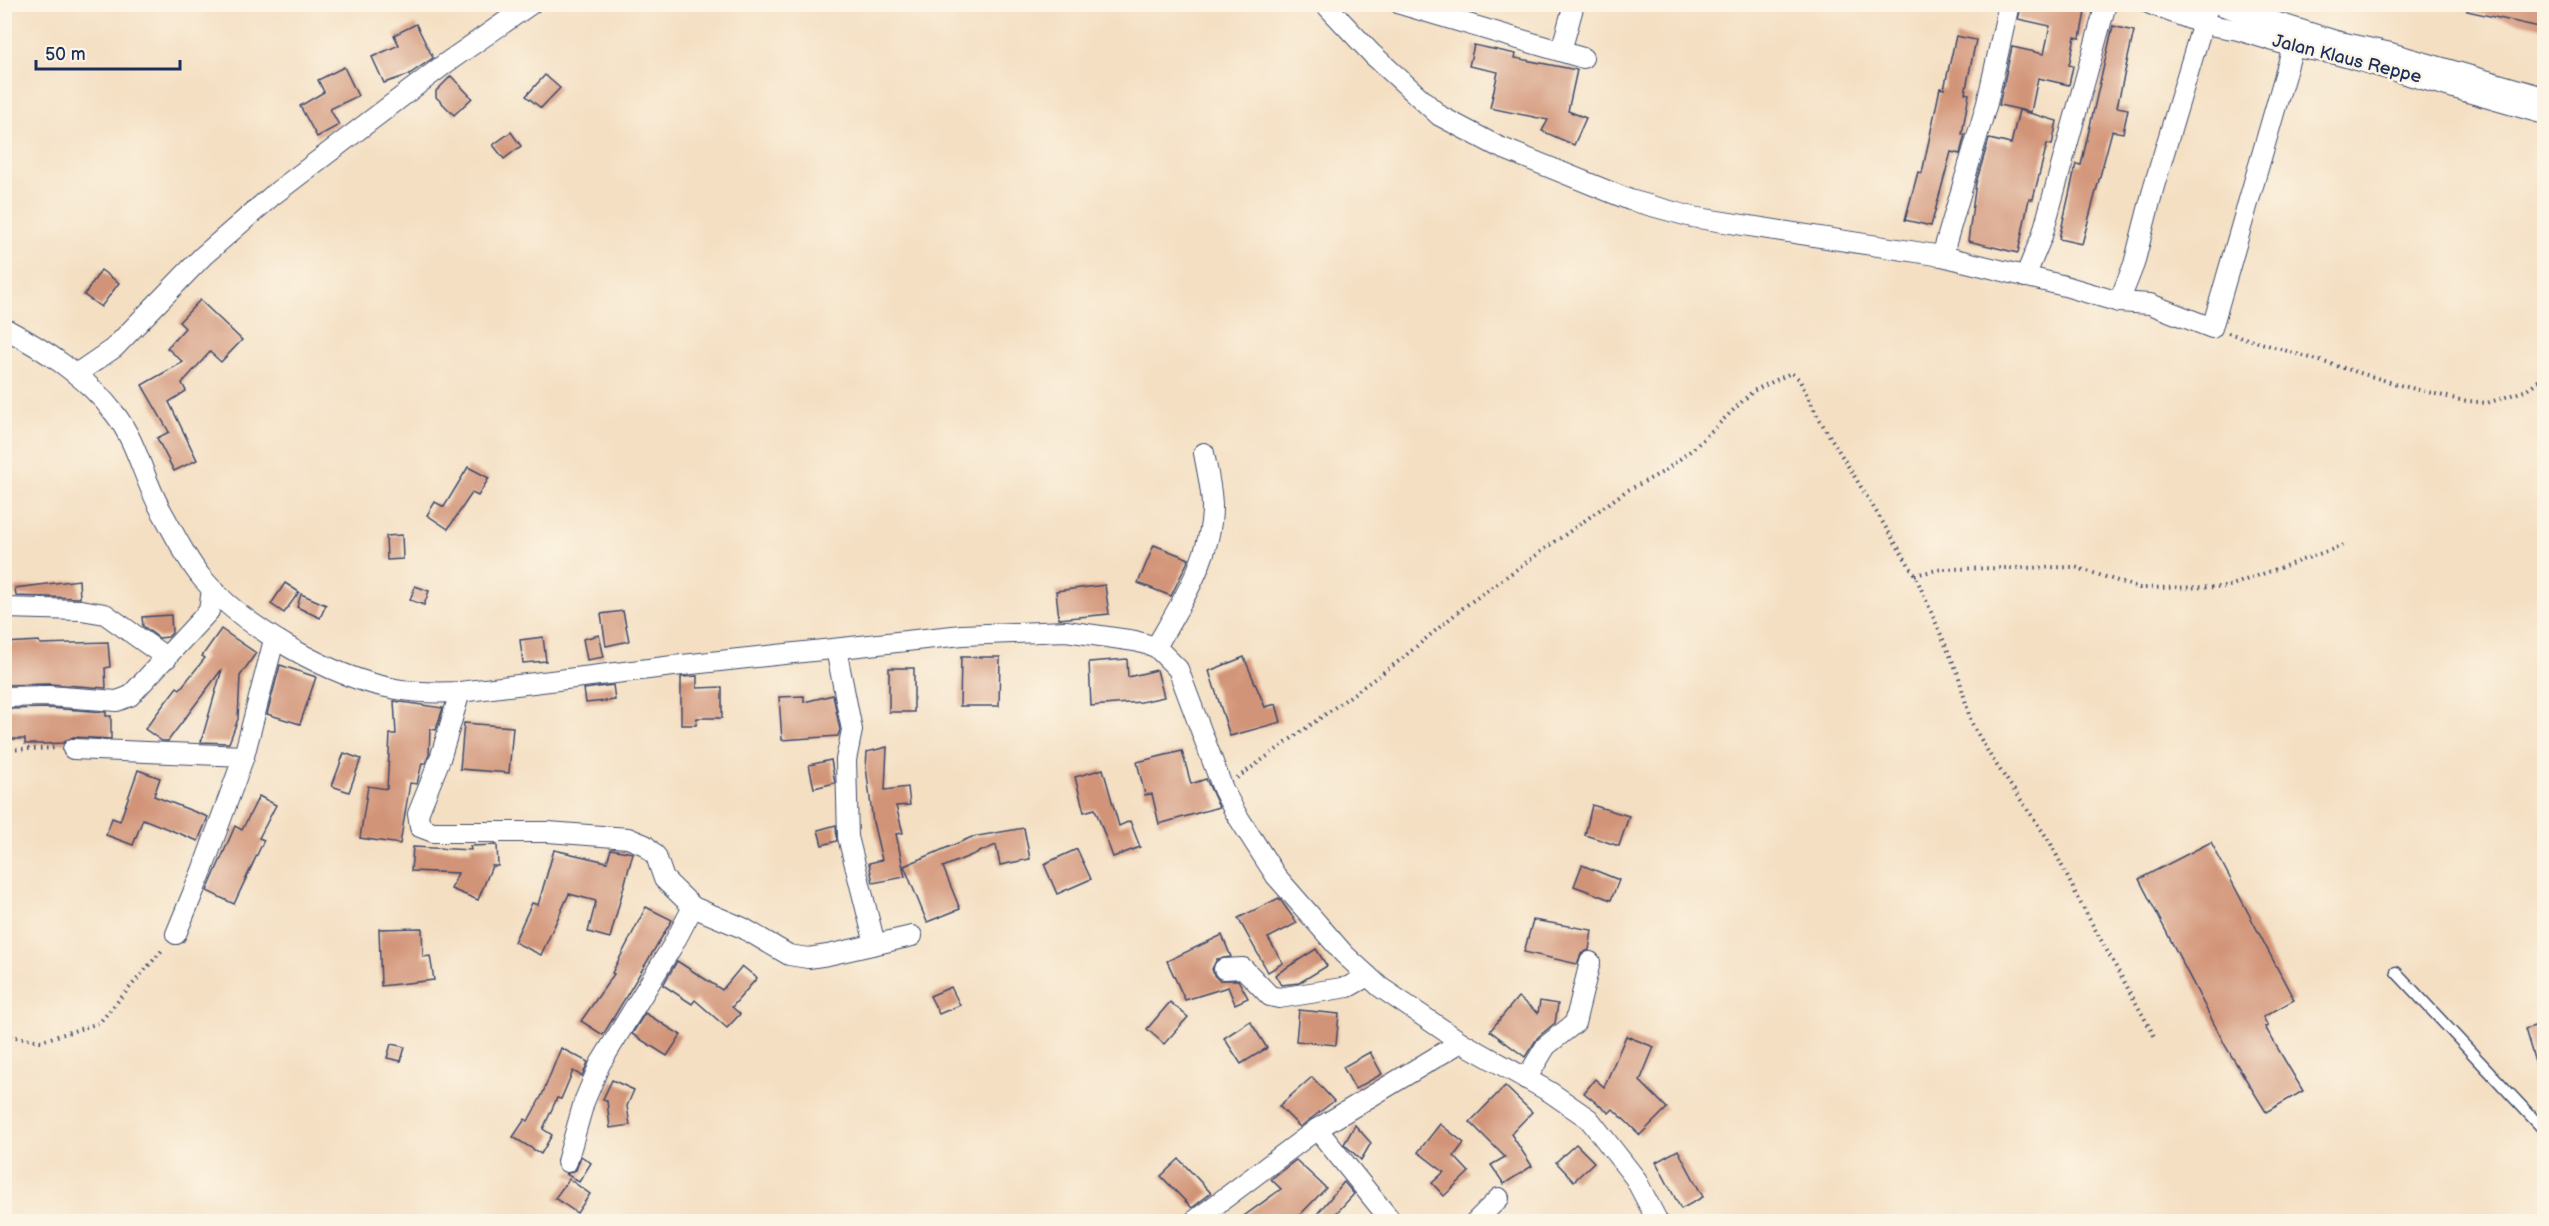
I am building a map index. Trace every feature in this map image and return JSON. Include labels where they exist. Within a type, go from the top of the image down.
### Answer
[{"type":"street","points":[[76,374],[114,348],[197,262],[273,195],[446,63],[531,4]]},
{"type":"street","points":[[1325,4],[1372,54],[1440,116],[1497,146],[1630,200],[1692,217],[1942,256],[2119,302],[2150,304],[2212,328],[2293,47]]},
{"type":"street","points":[[1400,4],[1583,58]]},
{"type":"street","points":[[1561,51],[1574,4]]},
{"type":"street","points":[[1942,256],[1987,103],[2009,4]]},
{"type":"street","points":[[2025,277],[2042,236],[2106,4]]},
{"type":"street","name":"Jalan Klaus Reppe","points":[[2150,4],[2203,24],[2238,30],[2293,47],[2335,54],[2544,114]]},
{"type":"street","points":[[2119,302],[2134,264],[2154,186],[2208,4]]},
{"type":"street","name":"Jalan Klaus Reppe","points":[[2217,4],[2336,41],[2391,53],[2544,97]]},
{"type":"street","points":[[4,328],[46,351],[76,374],[116,414],[142,464],[160,509],[201,576],[212,589],[274,640],[361,680],[395,689],[460,692],[962,636],[1066,631],[1135,640],[1156,647],[1178,669],[1223,789],[1276,876],[1344,954],[1368,976],[1461,1042],[1526,1079],[1589,1119],[1635,1178],[1658,1221]]},
{"type":"street","points":[[1156,647],[1179,606],[1203,555],[1212,508],[1204,453]]},
{"type":"street","points":[[4,698],[48,696],[117,701],[138,690],[209,611],[212,589]]},
{"type":"street","points":[[4,608],[81,610],[105,614],[167,658]]},
{"type":"street","points":[[176,934],[202,871],[244,756],[274,640]]},
{"type":"street","points":[[836,649],[852,730],[846,760],[848,837],[875,944]]},
{"type":"street","points":[[460,692],[440,759],[418,814],[420,827],[433,832],[548,832],[628,838],[645,845],[656,856],[664,879],[693,907],[743,928],[789,955],[808,958],[828,955],[912,936]]},
{"type":"street","points":[[73,749],[244,756]]},
{"type":"street","points":[[567,1162],[584,1102],[600,1064],[673,945],[693,907]]},
{"type":"street","points":[[1526,1079],[1546,1046],[1575,1023],[1590,962]]},
{"type":"street","points":[[1224,969],[1244,968],[1270,996],[1279,998],[1348,987],[1368,976]]},
{"type":"street","points":[[1193,1221],[1317,1129],[1461,1042]]},
{"type":"street","points":[[1317,1129],[1392,1221]]},
{"type":"street","points":[[1475,1221],[1499,1198]]},
{"type":"lane","points":[[2396,972],[2544,1130]]},
{"type":"path","points":[[2212,328],[2403,386],[2460,400],[2487,403],[2524,391],[2544,377]]},
{"type":"path","points":[[1223,789],[1399,661],[1483,594],[1626,491],[1663,472],[1678,461],[1753,391],[1791,373],[1799,378],[1818,417],[1916,575],[1958,674],[1971,722],[1991,757],[2050,842],[2081,904],[2156,1039]]},
{"type":"path","points":[[1916,575],[1941,569],[2075,567],[2139,588],[2226,587],[2347,544]]},
{"type":"path","points":[[4,750],[73,749]]},
{"type":"path","points":[[4,1035],[41,1041],[99,1023],[176,934]]},
{"type":"building","points":[[2022,4],[2052,4],[2085,12],[2080,38],[2075,37],[2069,65],[2073,66],[2069,85],[2038,78],[2031,112],[1999,105],[2012,47],[2044,54],[2050,26],[2018,19]]},
{"type":"building","points":[[2468,4],[2544,4],[2544,28],[2467,11]]},
{"type":"building","points":[[416,24],[433,58],[408,75],[384,83],[372,57],[399,45],[394,35]]},
{"type":"building","points":[[2113,26],[2134,31],[2117,107],[2128,109],[2123,133],[2112,131],[2082,244],[2059,239],[2076,164],[2081,165]]},
{"type":"building","points":[[1956,36],[1976,40],[1965,93],[1969,94],[1962,134],[1965,134],[1960,154],[1951,152],[1931,226],[1905,220],[1918,172],[1922,173],[1940,88],[1944,89]]},
{"type":"building","points":[[1474,45],[1516,54],[1515,58],[1577,70],[1568,111],[1586,118],[1574,145],[1542,131],[1548,120],[1490,108],[1498,72],[1469,66]]},
{"type":"building","points":[[344,67],[358,96],[330,109],[339,125],[317,137],[300,106],[324,92],[318,80]]},
{"type":"building","points":[[545,75],[560,88],[541,108],[526,96]]},
{"type":"building","points":[[451,76],[472,98],[454,115],[436,97],[436,91]]},
{"type":"building","points":[[2019,110],[2057,121],[2052,145],[2047,144],[2033,199],[2029,199],[2018,253],[1968,241],[1976,183],[1989,139],[2011,144]]},
{"type":"building","points":[[511,132],[521,146],[504,159],[493,145]]},
{"type":"building","points":[[101,270],[119,283],[101,307],[84,295]]},
{"type":"building","points":[[200,300],[242,340],[221,362],[210,352],[182,383],[186,391],[169,402],[197,460],[174,471],[157,438],[169,432],[142,385],[183,362],[167,348],[185,328],[179,322]]},
{"type":"building","points":[[468,467],[489,478],[478,496],[472,493],[448,529],[427,515],[435,502],[444,507]]},
{"type":"building","points":[[402,535],[403,559],[387,560],[386,536]]},
{"type":"building","points":[[1154,545],[1189,559],[1171,596],[1138,583]]},
{"type":"building","points":[[79,580],[80,598],[16,596],[15,588]]},
{"type":"building","points":[[285,583],[299,592],[284,613],[271,604]]},
{"type":"building","points":[[1105,585],[1109,614],[1059,619],[1056,591]]},
{"type":"building","points":[[415,586],[429,591],[424,605],[410,600]]},
{"type":"building","points":[[301,594],[326,605],[320,618],[297,607]]},
{"type":"building","points":[[623,611],[629,641],[606,646],[601,614]]},
{"type":"building","points":[[171,615],[172,633],[168,637],[159,638],[143,626],[142,617]]},
{"type":"building","points":[[221,629],[256,653],[240,676],[238,719],[229,743],[201,742],[222,669],[168,741],[162,741],[145,729],[177,687],[180,689],[205,658],[202,656]]},
{"type":"building","points":[[599,635],[604,657],[587,660],[583,639]]},
{"type":"building","points":[[543,637],[546,661],[523,663],[520,640]]},
{"type":"building","points":[[39,641],[40,644],[108,642],[110,667],[105,668],[106,688],[49,684],[4,685],[4,643]]},
{"type":"building","points":[[961,657],[1000,657],[999,706],[960,706]]},
{"type":"building","points":[[1244,657],[1265,707],[1276,704],[1281,722],[1230,736],[1209,671]]},
{"type":"building","points":[[1127,659],[1128,677],[1157,670],[1164,697],[1141,702],[1091,706],[1089,662]]},
{"type":"building","points":[[280,665],[316,677],[300,724],[267,714]]},
{"type":"building","points":[[889,668],[914,668],[914,712],[889,712]]},
{"type":"building","points":[[697,676],[697,688],[722,687],[722,718],[697,718],[696,725],[681,725],[681,677]]},
{"type":"building","points":[[613,685],[615,700],[586,703],[584,689]]},
{"type":"building","points":[[833,695],[840,730],[838,736],[782,740],[779,697],[804,696],[804,702]]},
{"type":"building","points":[[394,701],[443,708],[436,730],[430,729],[429,755],[425,763],[422,763],[417,784],[410,783],[400,844],[360,838],[368,786],[387,789],[390,734],[396,734]]},
{"type":"building","points":[[48,708],[106,712],[106,716],[111,716],[111,739],[73,737],[63,743],[25,744],[25,739],[4,739],[4,709]]},
{"type":"building","points":[[464,723],[513,727],[509,773],[460,769]]},
{"type":"building","points":[[887,747],[885,790],[908,787],[910,805],[896,806],[903,833],[896,834],[905,877],[873,883],[869,863],[882,860],[873,822],[866,767],[867,752]]},
{"type":"building","points":[[1182,751],[1191,784],[1206,779],[1219,807],[1159,824],[1152,794],[1145,795],[1137,762]]},
{"type":"building","points":[[344,753],[361,759],[349,792],[332,786]]},
{"type":"building","points":[[831,760],[835,783],[814,788],[809,765]]},
{"type":"building","points":[[1103,769],[1119,826],[1130,821],[1140,847],[1113,857],[1095,809],[1084,812],[1075,777]]},
{"type":"building","points":[[138,770],[160,778],[154,796],[208,817],[198,841],[143,819],[133,845],[106,835],[112,818],[120,821]]},
{"type":"building","points":[[259,796],[276,805],[259,838],[264,840],[234,904],[207,891],[235,826],[242,830]]},
{"type":"building","points":[[1592,805],[1629,816],[1619,846],[1585,835]]},
{"type":"building","points":[[836,825],[837,841],[822,845],[818,830]]},
{"type":"building","points":[[1024,828],[1030,859],[1000,865],[996,845],[943,867],[960,909],[927,922],[904,866],[972,837]]},
{"type":"building","points":[[2211,842],[2294,1000],[2263,1017],[2268,1026],[2265,1027],[2303,1091],[2266,1112],[2226,1047],[2139,879]]},
{"type":"building","points":[[497,845],[498,866],[492,866],[478,900],[451,889],[458,873],[411,871],[413,847],[471,850],[470,846]]},
{"type":"building","points":[[611,849],[633,853],[610,938],[588,932],[596,901],[569,894],[541,955],[514,942],[532,903],[538,905],[554,850],[607,862]]},
{"type":"building","points":[[1077,849],[1091,879],[1057,894],[1044,864]]},
{"type":"building","points":[[1582,865],[1619,880],[1611,900],[1574,886]]},
{"type":"building","points":[[1279,898],[1297,923],[1268,938],[1283,963],[1268,972],[1238,918]]},
{"type":"building","points":[[646,907],[672,920],[603,1035],[581,1021],[614,974],[612,973]]},
{"type":"building","points":[[1533,920],[1592,930],[1589,950],[1581,954],[1577,964],[1524,952]]},
{"type":"building","points":[[422,928],[423,957],[430,956],[434,980],[381,986],[379,929]]},
{"type":"building","points":[[1222,935],[1231,957],[1217,959],[1212,969],[1214,975],[1219,980],[1238,980],[1248,998],[1235,1004],[1228,987],[1185,1000],[1167,961]]},
{"type":"building","points":[[1316,949],[1327,966],[1299,983],[1281,985],[1275,975]]},
{"type":"building","points":[[677,961],[722,990],[742,966],[757,978],[732,1007],[740,1014],[727,1028],[695,1000],[692,1004],[663,985]]},
{"type":"building","points":[[951,987],[960,1005],[939,1014],[930,996]]},
{"type":"building","points":[[1518,997],[1538,1013],[1540,1001],[1558,1004],[1555,1023],[1538,1037],[1525,1057],[1490,1031]]},
{"type":"building","points":[[1170,1002],[1188,1017],[1164,1044],[1147,1029]]},
{"type":"building","points":[[1299,1010],[1339,1014],[1336,1045],[1296,1041]]},
{"type":"building","points":[[645,1013],[681,1035],[667,1056],[632,1034]]},
{"type":"building","points":[[1250,1021],[1267,1048],[1241,1064],[1224,1038]]},
{"type":"building","points":[[2544,1023],[2544,1081],[2541,1082],[2525,1029]]},
{"type":"building","points":[[1626,1036],[1654,1047],[1640,1081],[1667,1108],[1640,1135],[1613,1109],[1609,1113],[1584,1093],[1595,1079],[1604,1087]]},
{"type":"building","points":[[391,1044],[405,1047],[401,1061],[387,1058]]},
{"type":"building","points":[[561,1048],[588,1062],[582,1076],[573,1071],[561,1099],[557,1098],[543,1129],[552,1135],[541,1154],[513,1137],[525,1119],[528,1121],[542,1095]]},
{"type":"building","points":[[1370,1052],[1382,1074],[1355,1089],[1343,1067]]},
{"type":"building","points":[[1312,1077],[1334,1101],[1300,1127],[1279,1106]]},
{"type":"building","points":[[612,1080],[634,1090],[627,1106],[630,1125],[610,1128],[607,1101],[603,1099]]},
{"type":"building","points":[[1505,1086],[1532,1112],[1511,1134],[1532,1166],[1504,1184],[1491,1165],[1505,1157],[1470,1122]]},
{"type":"building","points":[[1440,1124],[1464,1143],[1454,1156],[1469,1172],[1444,1196],[1432,1183],[1444,1172],[1418,1152]]},
{"type":"building","points":[[1355,1125],[1371,1143],[1361,1160],[1344,1144]]},
{"type":"building","points":[[1576,1144],[1594,1162],[1574,1181],[1556,1162]]},
{"type":"building","points":[[1678,1150],[1703,1197],[1681,1209],[1656,1162]]},
{"type":"building","points":[[581,1156],[591,1163],[579,1182],[566,1174],[576,1170]]},
{"type":"building","points":[[1179,1159],[1211,1193],[1192,1208],[1161,1176]]},
{"type":"building","points":[[1296,1160],[1326,1188],[1294,1221],[1237,1221],[1281,1189],[1271,1179]]},
{"type":"building","points":[[569,1179],[590,1194],[577,1213],[555,1198]]},
{"type":"building","points":[[1344,1182],[1354,1194],[1329,1221],[1312,1220]]}]
